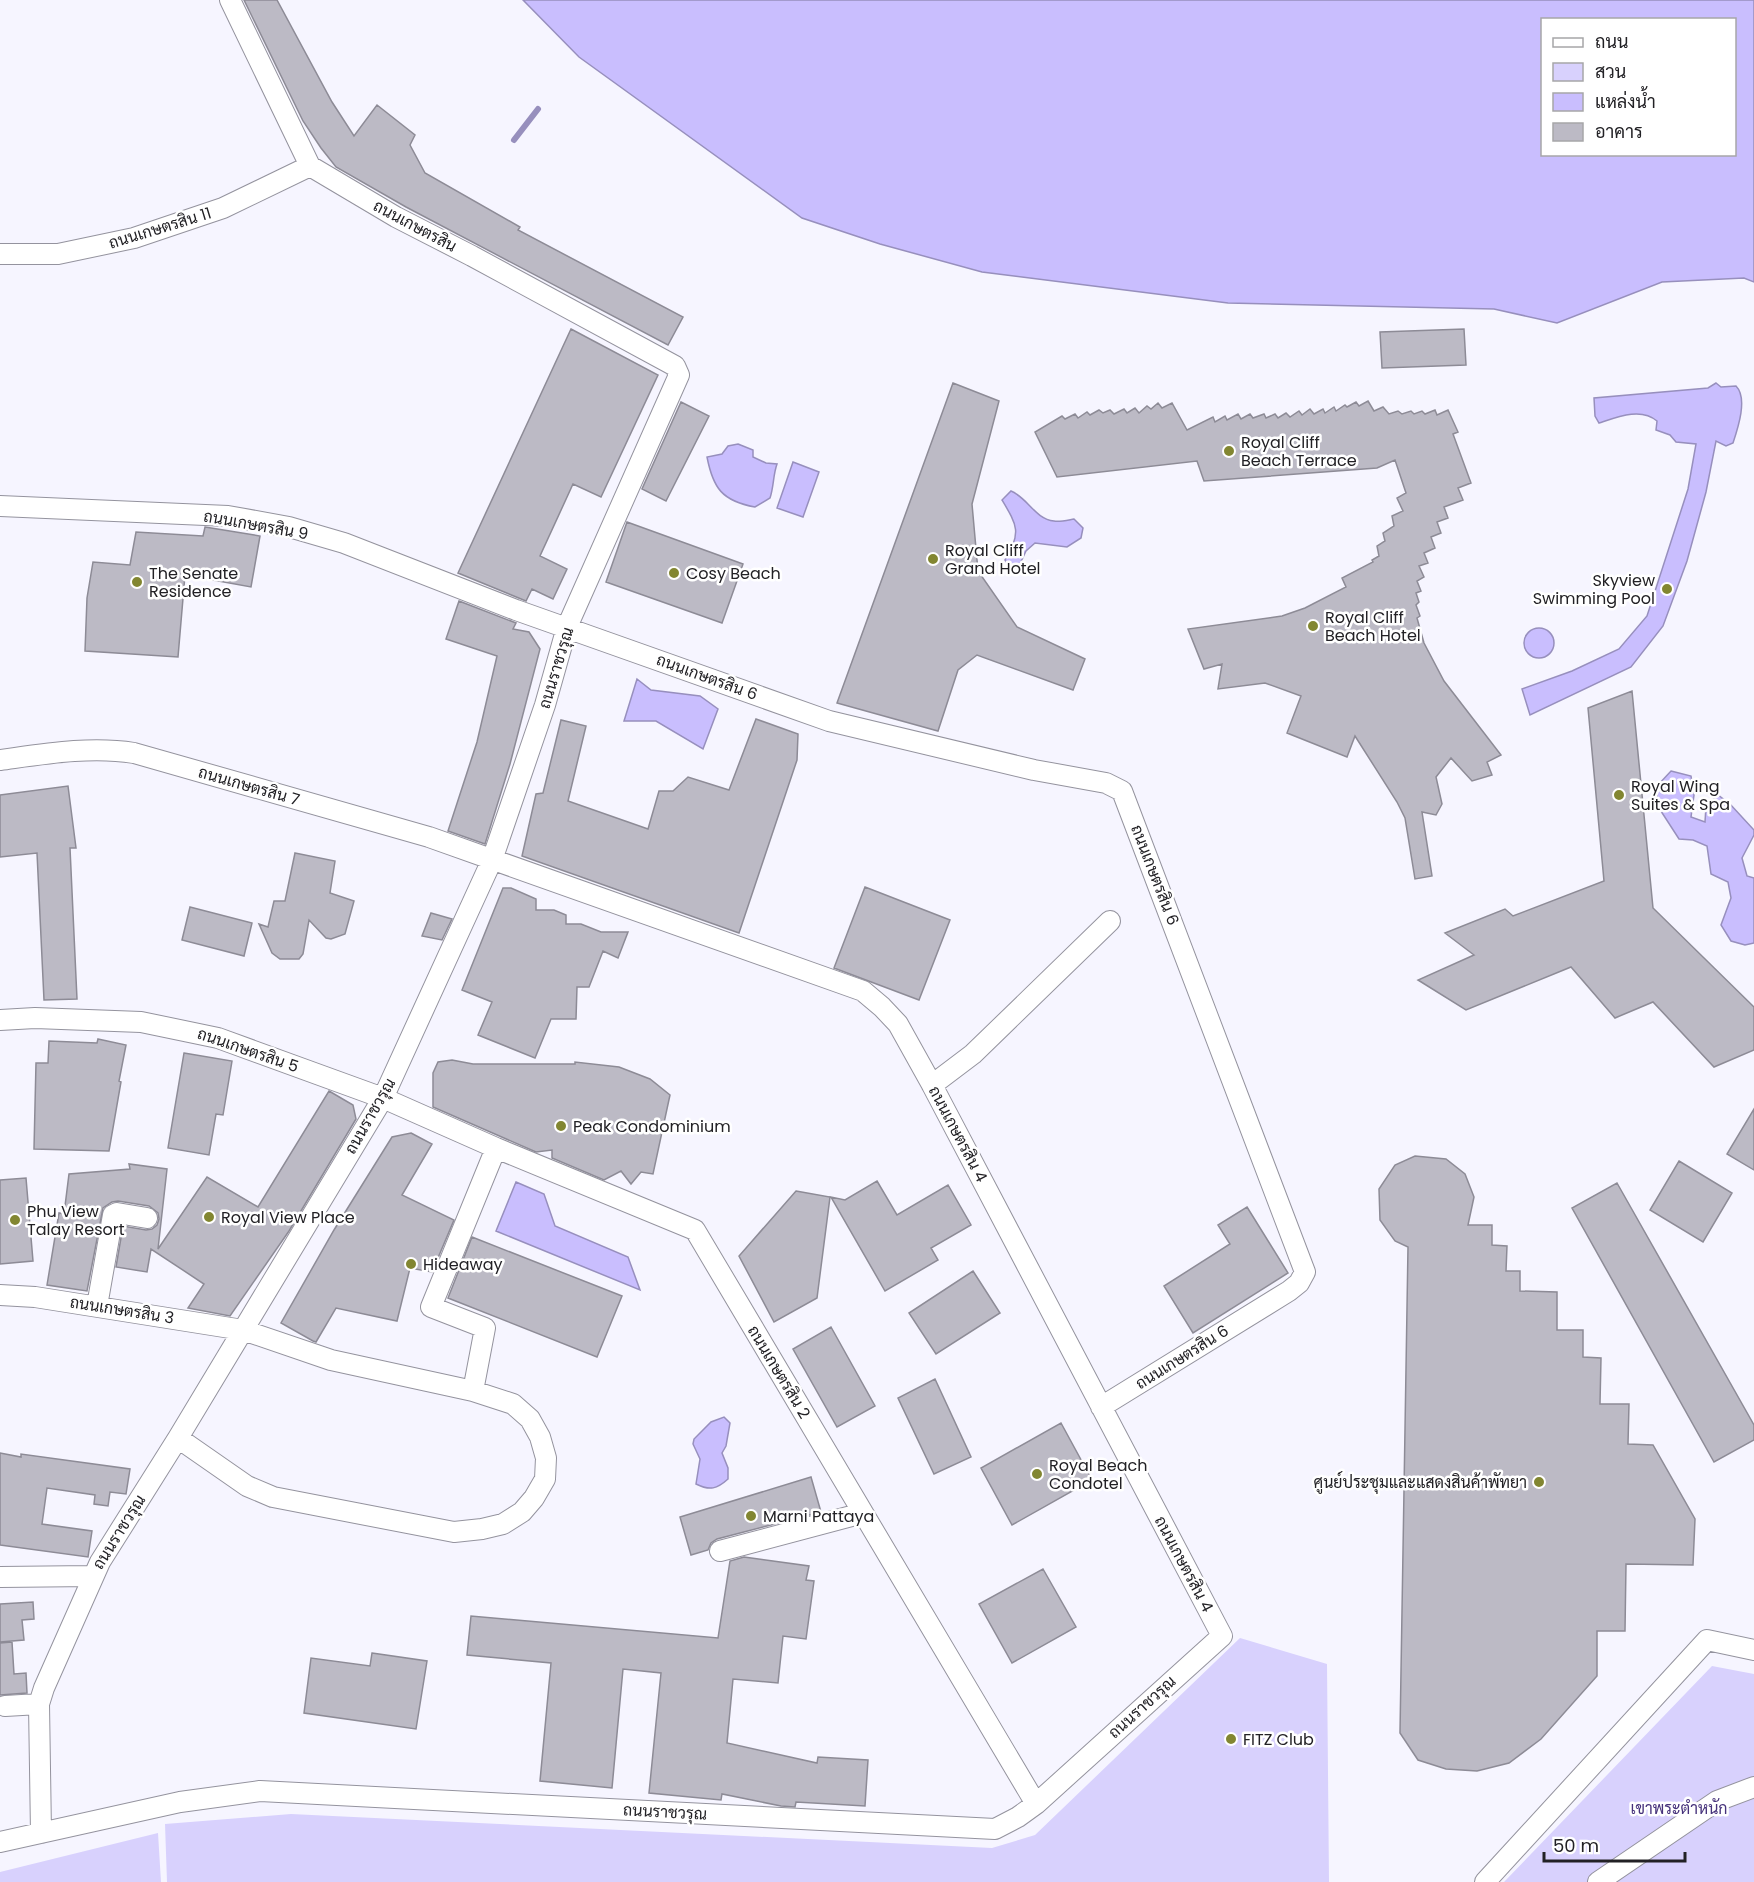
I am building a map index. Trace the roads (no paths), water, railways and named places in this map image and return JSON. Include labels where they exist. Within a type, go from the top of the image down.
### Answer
[{"type":"street","points":[[230,0],[310,166]]},
{"type":"street","name":"ถนนเกษตรสิน 11","points":[[0,254],[58,254],[134,238],[223,208],[310,166]]},
{"type":"street","name":"ถนนเกษตรสิน","points":[[310,166],[396,218],[482,261],[675,366],[679,375]]},
{"type":"street","name":"ถนนราชวรุณ","points":[[41,1833],[39,1704],[92,1576],[383,1098],[492,860],[545,705],[567,627],[679,375]]},
{"type":"street","name":"ถนนเกษตรสิน 9","points":[[0,506],[228,516],[289,527],[344,543],[516,610],[567,627]]},
{"type":"street","name":"ถนนเกษตรสิน 6","points":[[567,627],[829,721],[1034,770],[1106,783],[1122,791],[1305,1272],[1299,1283],[1290,1291],[1101,1407]]},
{"type":"street","name":"ถนนเกษตรสิน 7","points":[[0,760],[92,749],[111,749],[134,753],[429,837],[492,860]]},
{"type":"street","name":"ถนนเกษตรสิน 4","points":[[492,860],[863,991],[898,1024],[1222,1636]]},
{"type":"street","points":[[932,1085],[973,1054],[1110,921]]},
{"type":"street","name":"ถนนเกษตรสิน 5","points":[[0,1020],[35,1018],[141,1022],[181,1029],[246,1047],[383,1098]]},
{"type":"street","name":"ถนนเกษตรสิน 2","points":[[383,1098],[496,1148],[695,1230],[1036,1804]]},
{"type":"street","points":[[473,1391],[485,1328],[431,1307],[496,1148]]},
{"type":"street","points":[[97,1306],[113,1215],[117,1213],[147,1218]]},
{"type":"street","name":"ถนนเกษตรสิน 3","points":[[0,1295],[35,1297],[243,1329],[331,1360],[473,1391],[513,1404],[530,1419],[540,1437],[546,1458],[545,1479],[534,1498],[522,1512],[503,1524],[454,1532],[273,1497],[247,1486],[178,1438]]},
{"type":"street","points":[[720,1551],[863,1513]]},
{"type":"street","points":[[0,1576],[92,1576]]},
{"type":"street","name":"ถนนราชวรุณ","points":[[0,1842],[180,1802],[260,1791],[995,1828],[1018,1817],[1036,1804],[1222,1636]]},
{"type":"street","points":[[1485,1882],[1707,1640],[1754,1650]]},
{"type":"street","points":[[5,1706],[39,1704]]},
{"type":"street","points":[[1598,1882],[1717,1801],[1754,1787]]},
{"type":"water","points":[[523,0],[1754,0],[1754,282],[1744,278],[1662,282],[1557,323],[1494,309],[1228,303],[982,272],[880,244],[802,218],[579,57]]},
{"type":"water","points":[[1716,383],[1721,387],[1736,386],[1740,391],[1742,405],[1739,422],[1733,443],[1726,446],[1716,441],[1706,492],[1687,561],[1663,626],[1631,667],[1530,715],[1522,689],[1572,671],[1619,649],[1647,616],[1688,489],[1696,444],[1676,442],[1670,435],[1656,430],[1657,421],[1644,415],[1629,415],[1599,423],[1595,416],[1594,398],[1708,388]]},
{"type":"water","points":[[738,444],[753,450],[753,457],[766,463],[777,464],[770,498],[755,507],[727,497],[716,485],[709,468],[707,457],[722,454],[728,446]]},
{"type":"water","points":[[793,462],[819,472],[803,517],[777,508]]},
{"type":"water","points":[[1011,491],[1047,519],[1059,521],[1074,519],[1083,528],[1081,538],[1067,547],[1035,543],[1026,551],[1018,568],[1010,568],[1005,560],[1014,543],[1016,529],[1002,500]]},
{"type":"water","points":[[1539,628],[1549,633],[1554,643],[1549,653],[1539,658],[1529,653],[1524,643],[1529,633]]},
{"type":"water","points":[[637,679],[651,690],[700,696],[718,709],[703,749],[656,721],[624,721]]},
{"type":"water","points":[[1671,771],[1691,776],[1694,795],[1691,817],[1705,822],[1706,806],[1718,795],[1730,804],[1754,830],[1754,835],[1742,858],[1747,876],[1754,878],[1754,943],[1745,945],[1731,941],[1721,925],[1731,898],[1728,882],[1711,874],[1707,846],[1693,840],[1679,839],[1657,805],[1657,786]]},
{"type":"water","points":[[516,1182],[544,1194],[555,1226],[628,1257],[640,1290],[496,1231]]},
{"type":"water","points":[[724,1417],[730,1423],[726,1446],[722,1453],[728,1468],[728,1479],[717,1487],[705,1488],[696,1484],[700,1459],[693,1444],[694,1439],[711,1422]]},
{"type":"waterway","points":[[514,140],[538,109]]},
{"type":"place","name":"Royal Cliff Beach Terrace","points":[[1229,451]]},
{"type":"place","name":"Royal Cliff Grand Hotel","points":[[933,559]]},
{"type":"place","name":"Cosy Beach","points":[[674,573]]},
{"type":"place","name":"The Senate Residence","points":[[137,582]]},
{"type":"place","name":"Skyview Swimming Pool","points":[[1667,589]]},
{"type":"place","name":"Royal Cliff Beach Hotel","points":[[1313,626]]},
{"type":"place","name":"Royal Wing Suites & Spa","points":[[1619,795]]},
{"type":"place","name":"Peak Condominium","points":[[561,1126]]},
{"type":"place","name":"Royal View Place","points":[[209,1217]]},
{"type":"place","name":"Phu View Talay Resort","points":[[15,1220]]},
{"type":"place","name":"Hideaway","points":[[411,1264]]},
{"type":"place","name":"Royal Beach Condotel","points":[[1037,1474]]},
{"type":"place","name":"ศูนย์ประชุมและแสดงสินค้าพัทยา","points":[[1539,1482]]},
{"type":"place","name":"Marni Pattaya","points":[[751,1516]]},
{"type":"place","name":"FITZ Club","points":[[1231,1739]]},
{"type":"park label","name":"เขาพระตำหนัก","points":[[1679,1808]]}]
